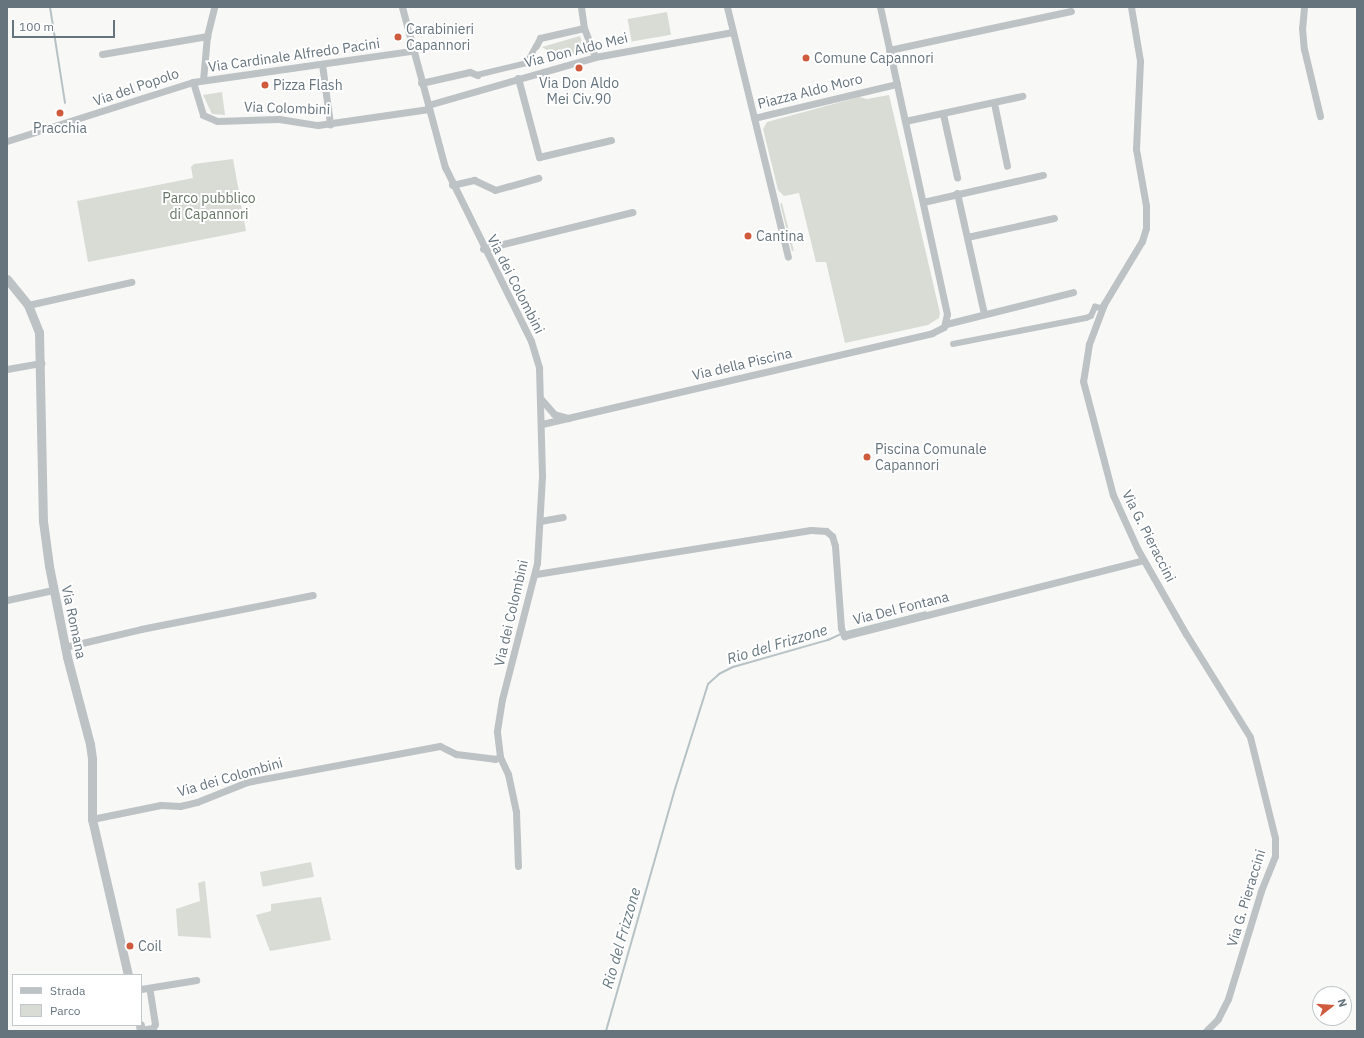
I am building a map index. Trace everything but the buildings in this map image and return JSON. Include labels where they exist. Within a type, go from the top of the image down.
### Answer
[{"type":"street","points":[[203,80],[207,36],[214,7]]},
{"type":"street","name":"Via dei Colombini","points":[[92,819],[161,805],[180,806],[197,802],[247,782],[440,746],[456,754],[495,759],[500,757],[497,721],[536,574],[540,521],[542,424],[536,353],[452,185],[412,51],[402,7]]},
{"type":"street","points":[[581,7],[584,28],[595,56]]},
{"type":"street","name":"Piazza Aldo Moro","points":[[727,7],[788,257]]},
{"type":"street","points":[[880,7],[948,314],[946,324]]},
{"type":"street","name":"Via G. Pieraccini","points":[[1131,7],[1140,61],[1136,149],[1146,206],[1146,228],[1142,241],[1102,308],[1088,344],[1082,381],[1113,495],[1144,560],[1186,634],[1250,737],[1275,838],[1275,856],[1261,891],[1228,999],[1218,1019],[1206,1031]]},
{"type":"street","points":[[1304,7],[1302,28],[1304,48],[1320,116]]},
{"type":"street","points":[[889,50],[1071,11]]},
{"type":"street","points":[[422,83],[470,72],[477,75],[526,63],[540,38],[584,28]]},
{"type":"street","name":"Via Don Aldo Mei","points":[[429,107],[518,78],[595,56],[733,32]]},
{"type":"street","points":[[102,54],[207,36]]},
{"type":"street","name":"Via Cardinale Alfredo Pacini","points":[[203,80],[412,51]]},
{"type":"street","points":[[322,64],[330,124]]},
{"type":"street","points":[[518,78],[539,158],[611,140]]},
{"type":"street","name":"Via del Popolo","points":[[7,141],[126,106],[193,82],[203,80]]},
{"type":"street","name":"Via Colombini","points":[[193,82],[203,115],[210,120],[279,119],[308,124],[330,124],[429,107]]},
{"type":"street","name":"Piazza Aldo Moro","points":[[754,118],[897,84]]},
{"type":"street","points":[[905,121],[1022,96]]},
{"type":"street","points":[[994,103],[1007,166]]},
{"type":"street","points":[[943,114],[957,178]]},
{"type":"street","points":[[923,202],[1043,175]]},
{"type":"street","points":[[452,185],[474,180],[495,190],[538,178]]},
{"type":"street","points":[[957,194],[984,314]]},
{"type":"street","points":[[483,249],[632,212]]},
{"type":"street","points":[[967,237],[1054,218]]},
{"type":"street","name":"Via Romana","points":[[7,279],[28,305],[38,325],[42,363],[43,522],[52,590],[92,759],[92,819],[128,974]]},
{"type":"street","points":[[28,305],[131,282]]},
{"type":"street","name":"Via della Piscina","points":[[542,424],[932,333],[946,324],[1073,292]]},
{"type":"street","points":[[953,344],[1086,318],[1091,316],[1095,306],[1102,308]]},
{"type":"street","points":[[7,369],[42,363]]},
{"type":"street","points":[[541,399],[554,414],[564,418],[576,417]]},
{"type":"street","points":[[540,521],[563,517]]},
{"type":"street","name":"Via Del Fontana","points":[[536,574],[811,530],[826,531],[832,536],[835,546],[843,633],[1144,560]]},
{"type":"street","points":[[7,600],[52,590]]},
{"type":"street","points":[[65,647],[141,629],[313,595]]},
{"type":"street","points":[[500,757],[508,774],[516,812],[518,866]]},
{"type":"street","points":[[142,989],[196,980]]},
{"type":"street","points":[[140,1029],[153,1028],[155,1024],[149,988]]},
{"type":"green space","points":[[667,12],[671,35],[632,42],[628,19]]},
{"type":"green space","points":[[580,36],[585,51],[559,58],[542,47]]},
{"type":"green space","points":[[222,92],[225,115],[212,114],[203,95]]},
{"type":"green space","points":[[889,95],[940,313],[939,318],[928,325],[845,343],[826,262],[816,262],[799,193],[784,196],[778,190],[763,129],[767,122],[859,97],[867,99]]},
{"type":"green space","name":"Parco pubblico di Capannori","points":[[233,159],[246,231],[88,262],[77,201],[193,178],[191,167],[194,164]]},
{"type":"green space","points":[[780,203],[782,203],[794,251],[792,251]]},
{"type":"green space","points":[[311,862],[314,877],[263,887],[260,872]]},
{"type":"green space","points":[[205,881],[211,938],[178,936],[176,909],[200,901],[198,883]]},
{"type":"green space","points":[[321,897],[331,940],[270,951],[256,915],[271,911],[271,904]]},
{"type":"waterway","points":[[50,7],[65,103]]},
{"type":"waterway","name":"Rio del Frizzone","points":[[847,632],[926,612]]},
{"type":"waterway","name":"Rio del Frizzone","points":[[606,1031],[674,792],[708,684],[719,674],[733,667],[828,640],[841,634]]},
{"type":"place","name":"Carabinieri Capannori","points":[[398,37]]},
{"type":"place","name":"Comune Capannori","points":[[806,58]]},
{"type":"place","name":"Via Don Aldo Mei Civ.90","points":[[579,68]]},
{"type":"place","name":"Pizza Flash","points":[[265,85]]},
{"type":"place","name":"Pracchia","points":[[60,113]]},
{"type":"place","name":"Cantina","points":[[748,236]]},
{"type":"place","name":"Piscina Comunale Capannori","points":[[867,457]]},
{"type":"place","name":"Coil","points":[[130,946]]}]
